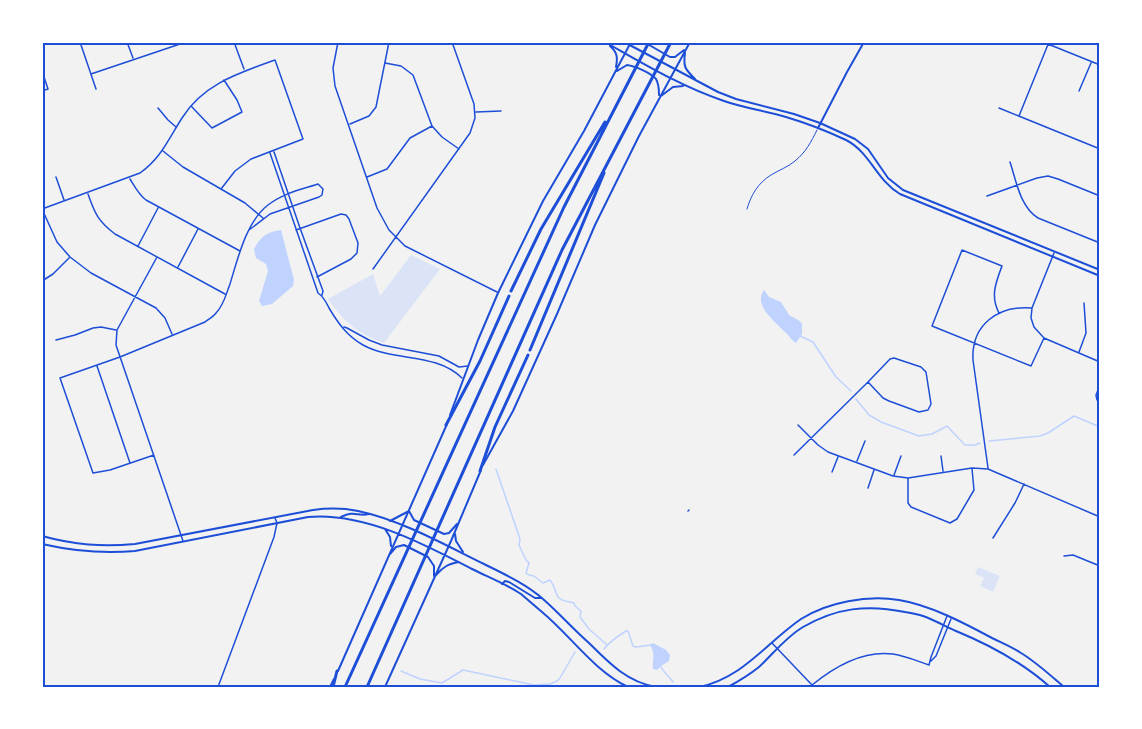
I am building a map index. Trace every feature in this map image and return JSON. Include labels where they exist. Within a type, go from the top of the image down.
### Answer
[{"type":"highway","points":[[345,687],[564,207],[649,42]]},
{"type":"highway","points":[[368,687],[562,250],[671,43]]},
{"type":"highway","points":[[511,291],[556,202],[615,105]]},
{"type":"highway","points":[[530,350],[614,149]]},
{"type":"highway","points":[[446,425],[480,361],[509,296]]},
{"type":"highway","points":[[480,471],[495,427],[528,355]]},
{"type":"highway","points":[[332,687],[337,671]]},
{"type":"main road","points":[[605,42],[687,87],[724,101],[784,116],[818,128],[854,145],[868,158],[892,190],[1100,276]]},
{"type":"main road","points":[[605,42],[617,56],[615,73]]},
{"type":"main road","points":[[624,42],[718,92],[794,114],[855,139],[873,156],[888,178],[903,190],[1100,270]]},
{"type":"main road","points":[[644,42],[670,57],[675,57],[686,48]]},
{"type":"main road","points":[[385,687],[480,471],[513,411],[557,314],[594,225],[690,42]]},
{"type":"main road","points":[[818,128],[864,42]]},
{"type":"main road","points":[[337,671],[446,425],[498,292],[543,201],[584,131],[630,44]]},
{"type":"main road","points":[[686,48],[684,67],[699,82]]},
{"type":"main road","points":[[615,73],[627,64],[634,66],[658,82],[659,98]]},
{"type":"main road","points":[[659,98],[673,87],[687,87]]},
{"type":"main road","points":[[724,101],[733,102],[736,99]]},
{"type":"main road","points":[[42,536],[89,546],[135,544],[313,510],[351,509],[403,526],[506,575],[541,597],[620,673],[633,680],[656,687]]},
{"type":"main road","points":[[409,511],[414,520],[444,534],[449,533],[459,522]]},
{"type":"main road","points":[[390,521],[409,511]]},
{"type":"main road","points":[[341,517],[350,513],[369,514]]},
{"type":"main road","points":[[42,544],[62,549],[117,553],[308,517],[341,517],[398,534],[520,593],[601,669],[628,687]]},
{"type":"main road","points":[[385,529],[390,537],[391,548]]},
{"type":"main road","points":[[455,530],[456,541],[465,555]]},
{"type":"main road","points":[[388,556],[396,547],[404,544],[431,561],[434,566],[434,577]]},
{"type":"main road","points":[[88,552],[89,546]]},
{"type":"main road","points":[[434,577],[444,566],[459,562]]},
{"type":"main road","points":[[502,584],[505,581],[508,582],[535,598],[541,597]]},
{"type":"main road","points":[[699,687],[724,680],[742,668],[783,633],[804,618],[824,608],[880,598],[915,604],[947,616],[1021,652],[1064,687]]},
{"type":"main road","points":[[728,687],[757,668],[801,629],[810,624],[834,613],[853,608],[873,607],[921,615],[948,627],[1007,655],[1050,687]]},
{"type":"street","points":[[80,42],[96,89]]},
{"type":"street","points":[[127,42],[134,60]]},
{"type":"street","points":[[91,74],[186,42]]},
{"type":"street","points":[[234,42],[245,70]]},
{"type":"street","points":[[338,42],[333,80],[380,216],[389,230],[405,246],[498,292]]},
{"type":"street","points":[[349,125],[369,116],[376,107],[389,42]]},
{"type":"street","points":[[373,269],[470,133],[475,112],[453,42]]},
{"type":"street","points":[[1018,116],[1049,43],[1100,65]]},
{"type":"street","points":[[172,335],[165,318],[156,308],[91,273],[70,258],[57,242],[42,209],[130,178],[149,166],[163,151],[191,106],[206,91],[245,70],[275,60],[303,139],[251,159],[235,171],[221,189]]},
{"type":"street","points":[[1079,92],[1092,62]]},
{"type":"street","points":[[385,63],[401,66],[413,75],[432,126],[442,137],[460,149]]},
{"type":"street","points":[[42,71],[48,89],[42,92]]},
{"type":"street","points":[[191,106],[212,128],[242,112],[237,100],[223,80]]},
{"type":"street","points":[[158,108],[176,128]]},
{"type":"street","points":[[999,108],[1100,149]]},
{"type":"street","points":[[475,112],[501,111]]},
{"type":"street","points":[[366,177],[387,169],[410,138],[432,126]]},
{"type":"street","points":[[274,150],[323,291],[322,296]]},
{"type":"street","points":[[163,151],[183,167],[245,203],[264,218]]},
{"type":"street","points":[[269,152],[318,293],[344,331],[350,338],[364,346],[377,351],[435,362],[463,379]]},
{"type":"street","points":[[1010,162],[1026,205],[1034,215],[1100,243]]},
{"type":"street","points":[[276,173],[281,171]]},
{"type":"street","points":[[56,177],[64,201]]},
{"type":"street","points":[[987,196],[1040,177],[1053,177],[1100,196]]},
{"type":"street","points":[[130,178],[142,197],[240,251]]},
{"type":"street","points":[[154,455],[110,471],[93,474],[60,378],[120,357],[205,322],[215,315],[222,306],[240,251],[252,222],[265,207],[284,195],[315,185],[322,189],[322,195],[319,197],[270,214],[249,230]]},
{"type":"street","points":[[87,193],[100,221],[115,234],[226,295]]},
{"type":"street","points":[[137,246],[159,207]]},
{"type":"street","points":[[296,230],[341,214],[346,215],[358,243],[357,253],[351,260],[313,278]]},
{"type":"street","points":[[177,268],[199,228]]},
{"type":"street","points":[[999,313],[995,305],[994,294],[1002,266],[962,250],[932,326],[1031,366],[1044,338]]},
{"type":"street","points":[[1055,252],[1032,308],[1032,323],[1036,332],[1044,338],[1100,362]]},
{"type":"street","points":[[157,257],[117,330],[116,340],[183,542]]},
{"type":"street","points":[[42,281],[70,258]]},
{"type":"street","points":[[1078,352],[1086,333],[1084,303]]},
{"type":"street","points":[[988,469],[973,360],[975,344],[984,324],[999,313],[1016,308],[1032,308]]},
{"type":"street","points":[[343,327],[369,340],[402,350],[439,356],[459,367],[468,366]]},
{"type":"street","points":[[56,340],[93,328],[117,330]]},
{"type":"street","points":[[401,356],[402,350]]},
{"type":"street","points":[[794,455],[868,382],[892,359],[899,359],[921,367],[926,372],[931,404],[927,411],[919,412],[883,398],[868,382]]},
{"type":"street","points":[[96,365],[130,463]]},
{"type":"street","points":[[1100,384],[1096,395],[1100,402]]},
{"type":"street","points":[[798,425],[825,451],[893,476],[908,478],[972,468],[988,469],[1100,516]]},
{"type":"street","points":[[857,462],[865,441]]},
{"type":"street","points":[[832,472],[838,456]]},
{"type":"street","points":[[893,476],[901,456]]},
{"type":"street","points":[[940,456],[943,472]]},
{"type":"street","points":[[908,478],[908,503],[911,507],[950,524],[957,519],[974,490],[972,468]]},
{"type":"street","points":[[868,488],[875,470]]},
{"type":"street","points":[[993,537],[1015,503],[1024,483]]},
{"type":"street","points":[[218,687],[274,537],[277,523],[275,518]]},
{"type":"street","points":[[1064,556],[1073,555],[1099,565],[1100,559]]},
{"type":"street","points":[[930,661],[947,616]]},
{"type":"street","points":[[772,643],[812,685],[840,665],[864,656],[891,654],[929,665],[936,656],[951,618]]},
{"type":"lane","points":[[747,209],[751,196],[759,184],[797,159],[809,146],[818,128]]},
{"type":"shaded area","points":[[411,255],[440,269],[384,343],[352,326],[328,299],[373,274],[380,296]]},
{"type":"shaded area","points":[[978,567],[1000,576],[993,592],[980,586],[984,578],[975,574]]},
{"type":"water","points":[[281,230],[294,280],[293,286],[272,304],[262,306],[259,301],[268,271],[266,264],[256,258],[254,249],[265,235]]},
{"type":"water","points":[[764,290],[769,297],[781,302],[789,315],[802,323],[802,334],[796,343],[764,308],[761,296]]},
{"type":"water","points":[[653,643],[670,655],[669,661],[657,670],[653,669],[653,654],[650,645]]},
{"type":"waterway","points":[[800,336],[813,342],[836,377],[851,391]]},
{"type":"waterway","points":[[856,399],[869,415],[881,422],[919,436],[932,434],[947,426],[965,445],[980,443]]},
{"type":"waterway","points":[[989,441],[1040,436],[1074,416],[1100,427]]},
{"type":"waterway","points":[[496,469],[520,539],[519,545],[529,563],[526,573],[543,583],[550,580],[558,597],[574,603],[581,611],[580,617],[589,629],[607,645]]},
{"type":"waterway","points":[[604,649],[626,631],[628,631],[633,646],[651,645]]},
{"type":"waterway","points":[[401,671],[420,679],[442,683],[463,670],[534,685],[550,684],[560,678],[575,652]]},
{"type":"waterway","points":[[660,665],[673,682]]}]
